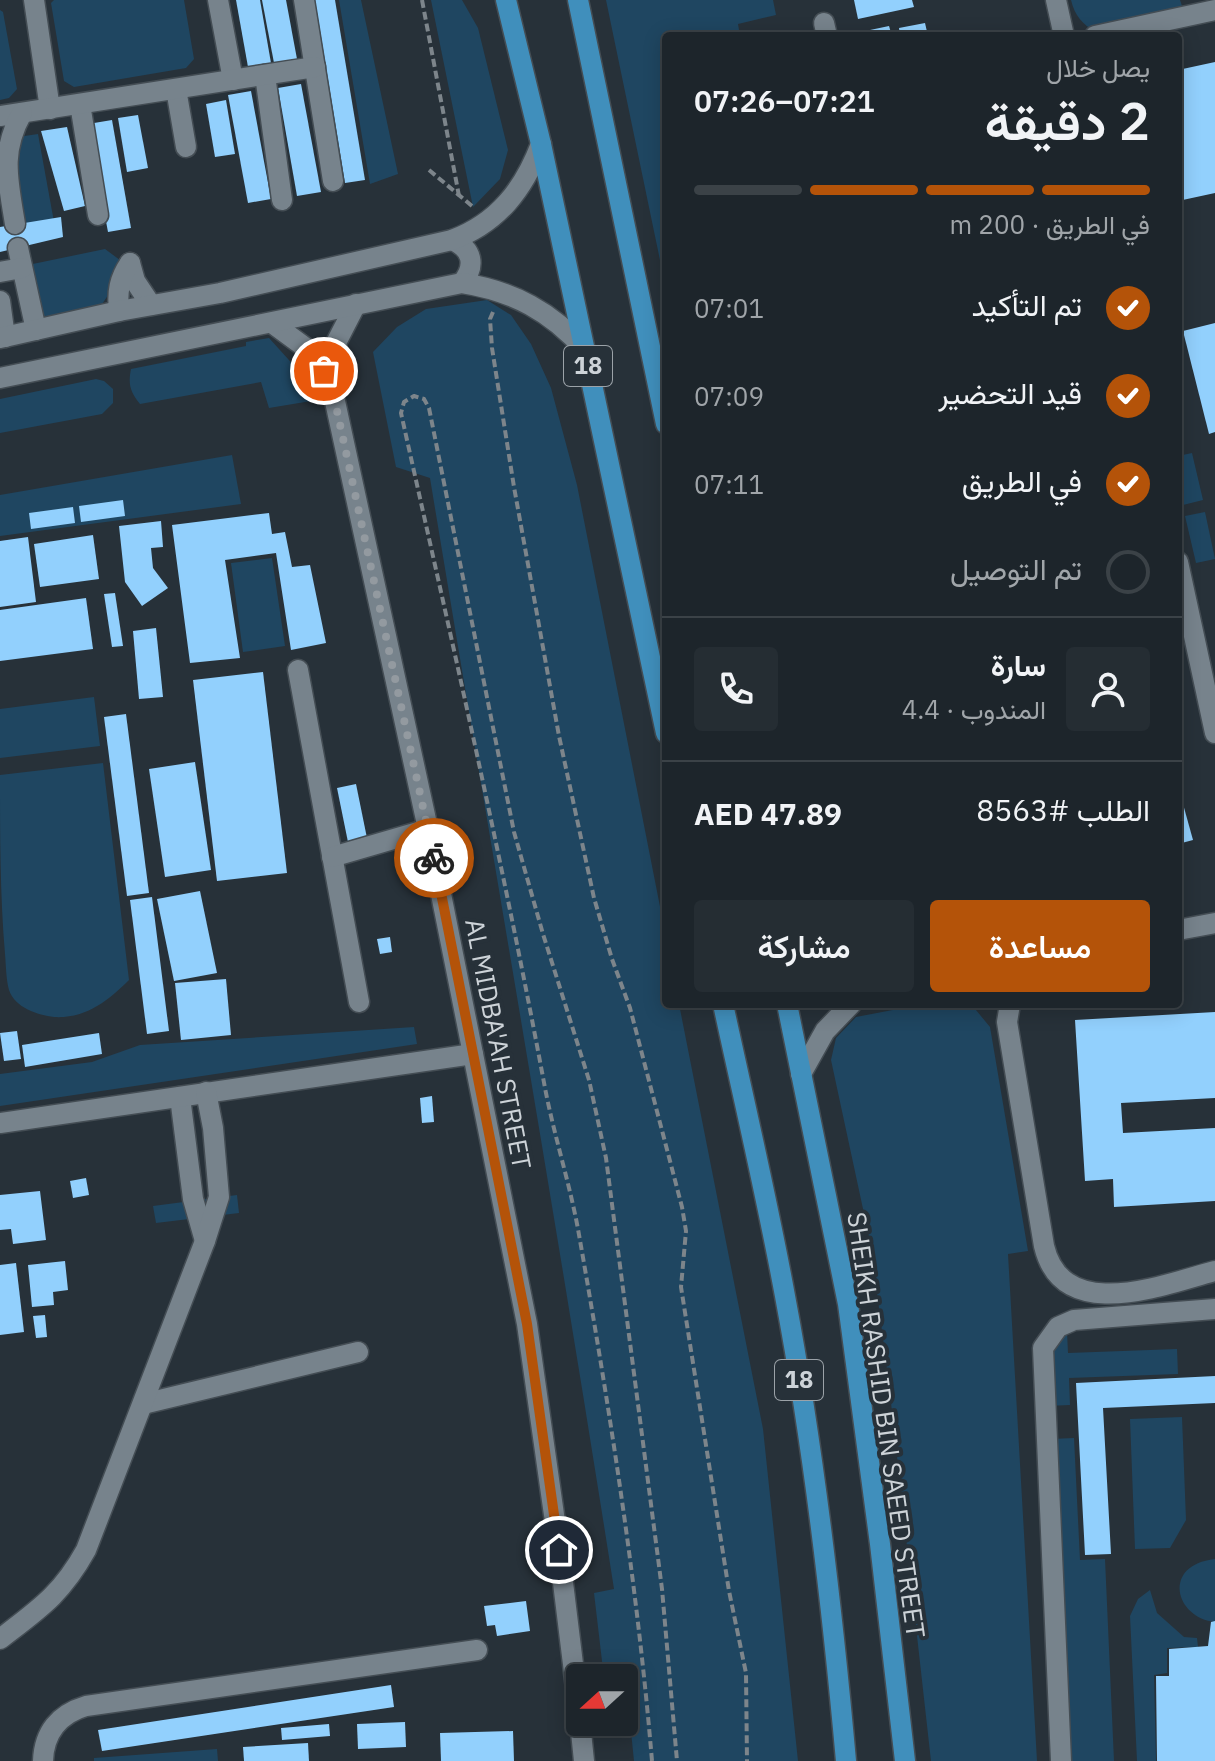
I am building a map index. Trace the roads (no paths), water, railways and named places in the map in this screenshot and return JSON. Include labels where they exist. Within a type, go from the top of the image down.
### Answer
[{"type":"main road","name":"18","points":[[506,0],[541,144],[662,714]]},
{"type":"main road","name":"18","points":[[578,0],[662,405]]},
{"type":"main road","name":"18","points":[[724,1008],[785,1296],[805,1415],[825,1556],[846,1761]]},
{"type":"main road","name":"SHEIKH RASHID BIN SAEED STREET","points":[[788,1008],[848,1304],[905,1761]]},
{"type":"street","points":[[34,0],[50,109]]},
{"type":"street","points":[[218,0],[233,80]]},
{"type":"street","points":[[304,0],[333,181]]},
{"type":"street","points":[[1056,0],[1063,32]]},
{"type":"street","points":[[1113,32],[1215,10]]},
{"type":"street","points":[[0,116],[315,67]]},
{"type":"street","points":[[265,75],[282,200]]},
{"type":"street","points":[[176,89],[186,147]]},
{"type":"street","points":[[80,104],[98,215]]},
{"type":"street","points":[[15,224],[5,188],[5,147],[11,129],[22,113]]},
{"type":"street","points":[[0,301],[3,337],[119,311],[220,293],[452,240],[473,232],[508,203],[522,185],[541,144]]},
{"type":"street","points":[[452,240],[461,244],[471,258],[471,267],[462,283]]},
{"type":"street","points":[[0,272],[20,258],[36,330]]},
{"type":"street","points":[[119,311],[117,295],[120,281],[130,263],[135,281],[151,305]]},
{"type":"street","points":[[0,378],[462,283],[502,291],[521,299],[556,321],[585,350]]},
{"type":"street","name":"AL MIDBA'AH STREET","points":[[356,304],[337,341],[331,383],[428,829],[527,1324],[573,1664]]},
{"type":"street","name":"AL MIDBA'AH STREET","points":[[272,323],[306,348],[331,383]]},
{"type":"street","points":[[1182,580],[1215,733]]},
{"type":"street","points":[[298,670],[359,1002]]},
{"type":"street","points":[[332,857],[428,829]]},
{"type":"street","points":[[1182,929],[1215,923]]},
{"type":"street","points":[[801,1074],[825,1031],[847,1008]]},
{"type":"street","points":[[1005,1010],[1044,1246],[1052,1269],[1079,1290],[1101,1293],[1136,1290],[1215,1271]]},
{"type":"street","points":[[0,1123],[473,1054]]},
{"type":"street","points":[[0,1639],[48,1603],[76,1569],[95,1531],[205,1241],[219,1197],[213,1128],[206,1092]]},
{"type":"street","points":[[180,1097],[193,1199],[205,1241]]},
{"type":"street","points":[[1061,1761],[1043,1348],[1052,1333],[1074,1320],[1215,1309]]},
{"type":"street","points":[[143,1404],[358,1352]]},
{"type":"street","points":[[43,1761],[45,1745],[55,1724],[63,1716],[86,1706],[477,1650]]},
{"type":"street","name":"AL MIDBA'AH STREET","points":[[581,1736],[584,1761]]}]
